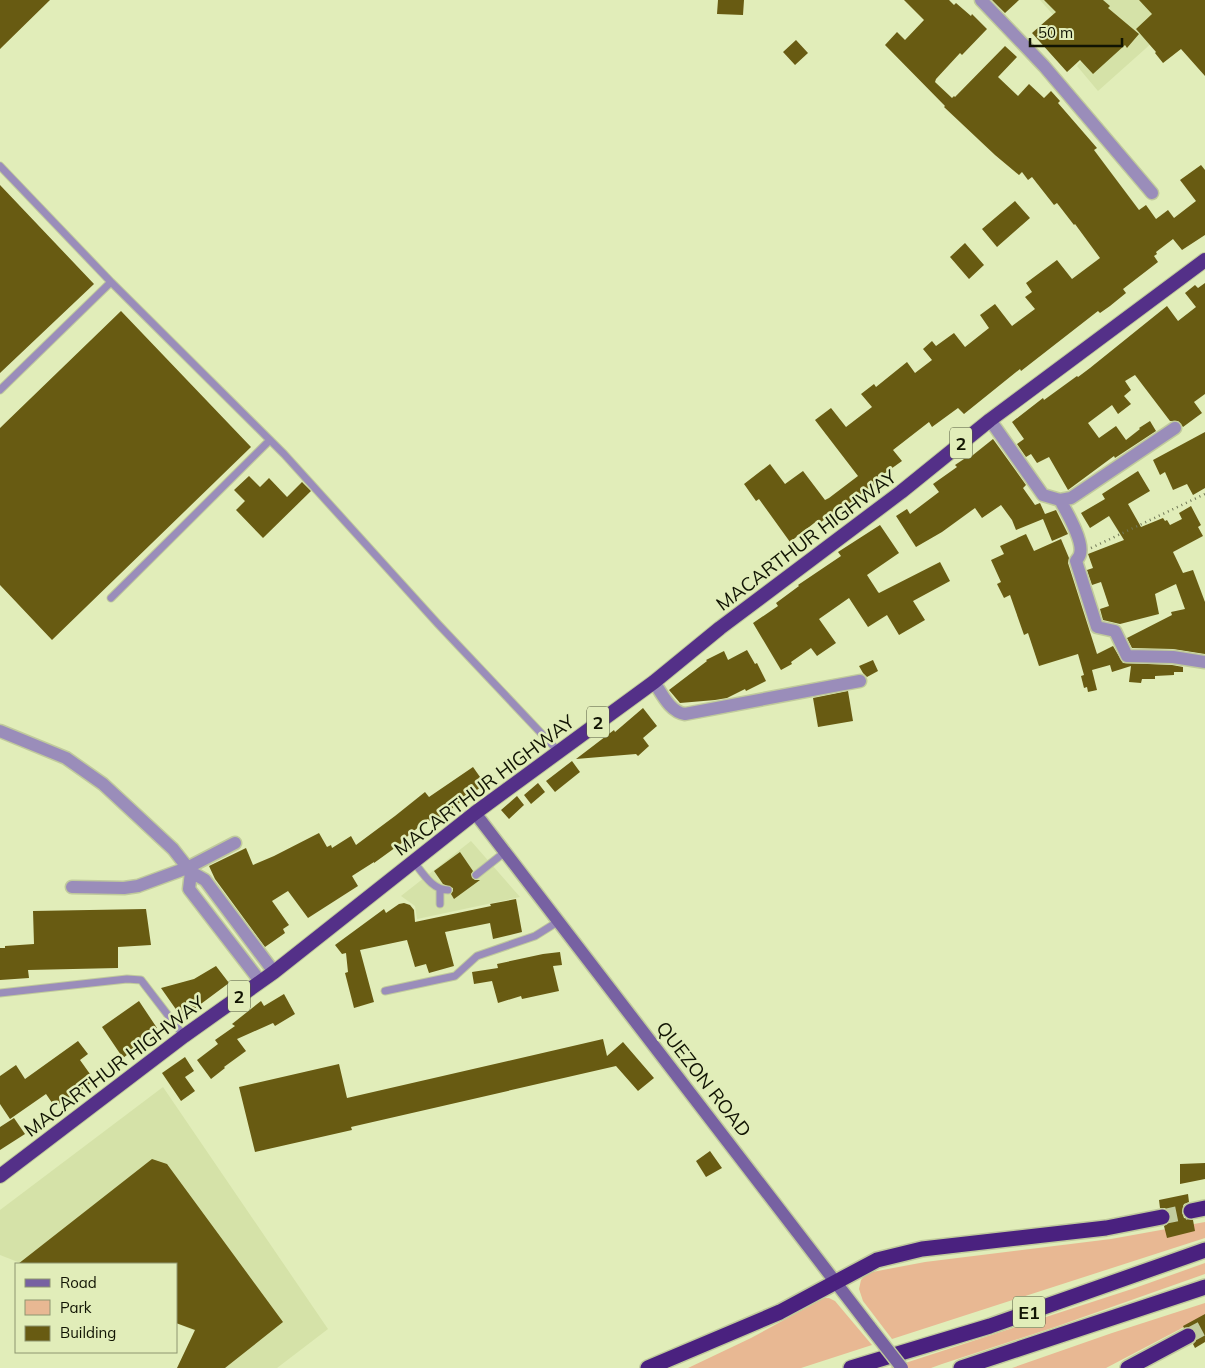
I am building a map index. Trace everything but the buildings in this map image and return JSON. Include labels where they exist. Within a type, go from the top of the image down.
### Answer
[{"type":"highway","name":"MACARTHUR HIGHWAY","points":[[0,1176],[184,1036],[274,972],[475,813],[654,682],[720,628],[901,492],[990,420],[1205,260]]},
{"type":"highway","points":[[648,1368],[780,1312],[877,1260],[922,1248],[1106,1228],[1162,1217]]},
{"type":"highway","name":"E1","points":[[851,1368],[990,1326],[1205,1250]]},
{"type":"highway","name":"E1","points":[[961,1368],[1205,1287]]},
{"type":"highway","points":[[1128,1368],[1188,1336]]},
{"type":"main road","name":"QUEZON ROAD","points":[[475,813],[902,1368]]},
{"type":"street","points":[[981,0],[1044,66],[1152,193]]},
{"type":"street","points":[[990,420],[1043,495],[1060,500],[1071,498],[1175,428]]},
{"type":"street","points":[[1060,500],[1070,517],[1080,543],[1081,553],[1076,561],[1097,627],[1115,631],[1127,656],[1173,657],[1205,662]]},
{"type":"street","points":[[654,682],[669,706],[681,714],[685,714],[860,681]]},
{"type":"street","points":[[0,731],[66,758],[103,784],[173,849],[189,870],[204,880],[274,972]]},
{"type":"street","points":[[72,887],[124,888],[138,886],[189,870],[235,842]]},
{"type":"street","points":[[189,870],[189,889],[260,981]]},
{"type":"street","points":[[209,916],[224,906]]},
{"type":"street","points":[[228,939],[241,928]]},
{"type":"lane","points":[[0,166],[111,282],[270,440],[558,751]]},
{"type":"lane","points":[[0,390],[111,282]]},
{"type":"lane","points":[[112,598],[270,440]]},
{"type":"lane","points":[[476,875],[505,852]]},
{"type":"lane","points":[[413,861],[430,882],[444,890],[440,904]]},
{"type":"lane","points":[[385,991],[455,976],[477,956],[535,936],[558,922]]},
{"type":"lane","points":[[0,993],[127,979],[141,980],[184,1036]]},
{"type":"path","points":[[1081,553],[1205,494]]},
{"type":"shaded area","points":[[1040,0],[1200,0],[1098,91],[1077,66],[1087,53]]},
{"type":"shaded area","points":[[471,841],[520,897],[417,919],[415,906],[401,896]]},
{"type":"shaded area","points":[[163,1087],[328,1329],[277,1368],[177,1368],[195,1331],[178,1324],[178,1263],[20,1263],[0,1255],[0,1210]]},
{"type":"green space","points":[[1205,1222],[1205,1238],[892,1339],[863,1301],[859,1289],[861,1280],[867,1273],[925,1262],[1111,1239]]},
{"type":"green space","points":[[1205,1263],[1205,1274],[1055,1327],[931,1368],[890,1368],[1135,1288]]},
{"type":"green space","points":[[824,1298],[835,1301],[872,1345],[801,1368],[688,1368],[751,1338]]},
{"type":"green space","points":[[1205,1303],[1205,1316],[1106,1368],[1012,1368],[1112,1333]]},
{"type":"tunnel","points":[[1162,1217],[1191,1211]]},
{"type":"tunnel","points":[[1188,1336],[1205,1327]]}]
